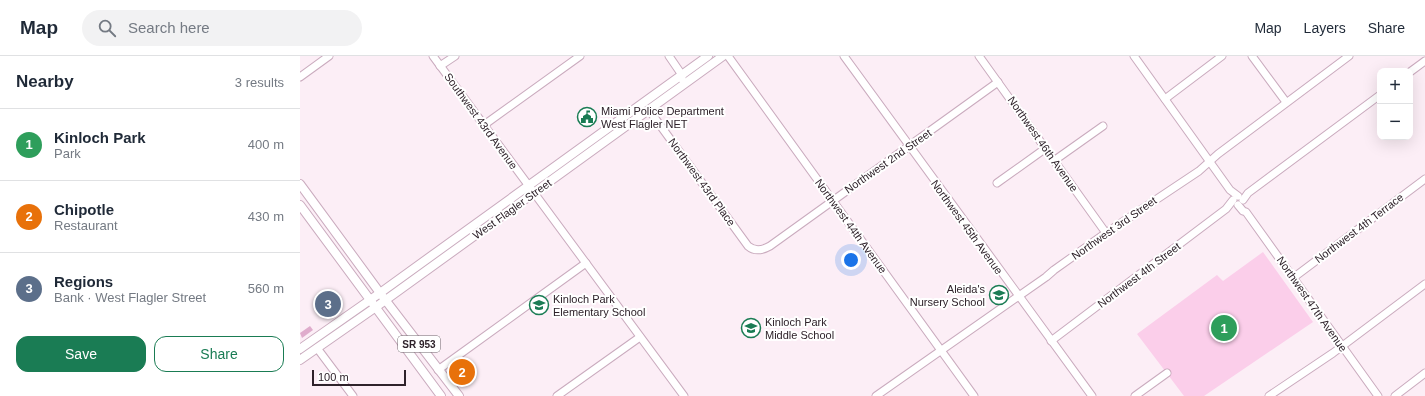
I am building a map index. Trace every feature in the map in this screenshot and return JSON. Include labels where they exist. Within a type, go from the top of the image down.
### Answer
[{"type":"main road","name":"West Flagler Street","points":[[300,349],[708,56]]},
{"type":"main road","name":"West Flagler Street","points":[[300,360],[386,300],[723,56]]},
{"type":"main road","name":"SR 953","points":[[300,184],[458,396]]},
{"type":"main road","points":[[300,192],[313,201]]},
{"type":"main road","name":"SR 953","points":[[300,205],[441,396]]},
{"type":"street","points":[[300,77],[329,56]]},
{"type":"street","name":"Southwest 43rd Avenue","points":[[433,56],[684,396]]},
{"type":"street","points":[[440,66],[455,56]]},
{"type":"street","points":[[484,125],[580,56]]},
{"type":"street","points":[[669,56],[682,75],[683,85]]},
{"type":"street","name":"Northwest 44th Avenue","points":[[728,56],[974,396]]},
{"type":"street","name":"Northwest 45th Avenue","points":[[844,56],[1018,297],[1092,396]]},
{"type":"street","name":"Northwest 46th Avenue","points":[[980,56],[1106,233]]},
{"type":"street","name":"Northwest 47th Avenue","points":[[1134,56],[1230,190],[1231,196],[1238,200],[1378,396]]},
{"type":"street","points":[[1165,99],[1222,56]]},
{"type":"street","points":[[1252,56],[1286,102]]},
{"type":"street","name":"Northwest 3rd Street","points":[[876,396],[1018,297],[1106,233],[1199,171],[1218,154],[1349,56]]},
{"type":"street","points":[[1413,70],[1425,61]]},
{"type":"street","name":"Northwest 2nd Street","points":[[757,250],[770,246],[998,82]]},
{"type":"street","name":"Northwest 4th Street","points":[[1051,341],[1226,209],[1234,208],[1238,200],[1377,97]]},
{"type":"street","name":"Northwest 43rd Place","points":[[649,110],[748,246],[757,250]]},
{"type":"street","points":[[1055,160],[1103,126]]},
{"type":"street","points":[[997,183],[1046,148]]},
{"type":"street","name":"Northwest 4th Terrace","points":[[1293,278],[1425,179]]},
{"type":"street","points":[[438,370],[586,263]]},
{"type":"street","points":[[1269,396],[1342,346],[1425,284]]},
{"type":"street","points":[[558,396],[640,337]]},
{"type":"street","points":[[317,348],[353,396]]},
{"type":"street","points":[[1135,396],[1166,372]]},
{"type":"street","points":[[1395,396],[1425,373]]},
{"type":"shaded area","points":[[1263,252],[1313,322],[1204,396],[1184,396],[1137,334],[1217,275],[1223,281]]},
{"type":"shaded area","points":[[310,326],[313,330],[302,338],[300,333]]},
{"type":"place","name":"Miami Police Department West Flagler NET","points":[[587,117]]},
{"type":"place","name":"Aleida's Nursery School","points":[[999,295]]},
{"type":"place","name":"Regions","points":[[328,304]]},
{"type":"place","name":"Kinloch Park Elementary School","points":[[539,305]]},
{"type":"place","name":"Kinloch Park Middle School","points":[[751,328]]},
{"type":"place","name":"Kinloch Park","points":[[1224,328]]},
{"type":"place","name":"Chipotle","points":[[462,372]]}]
